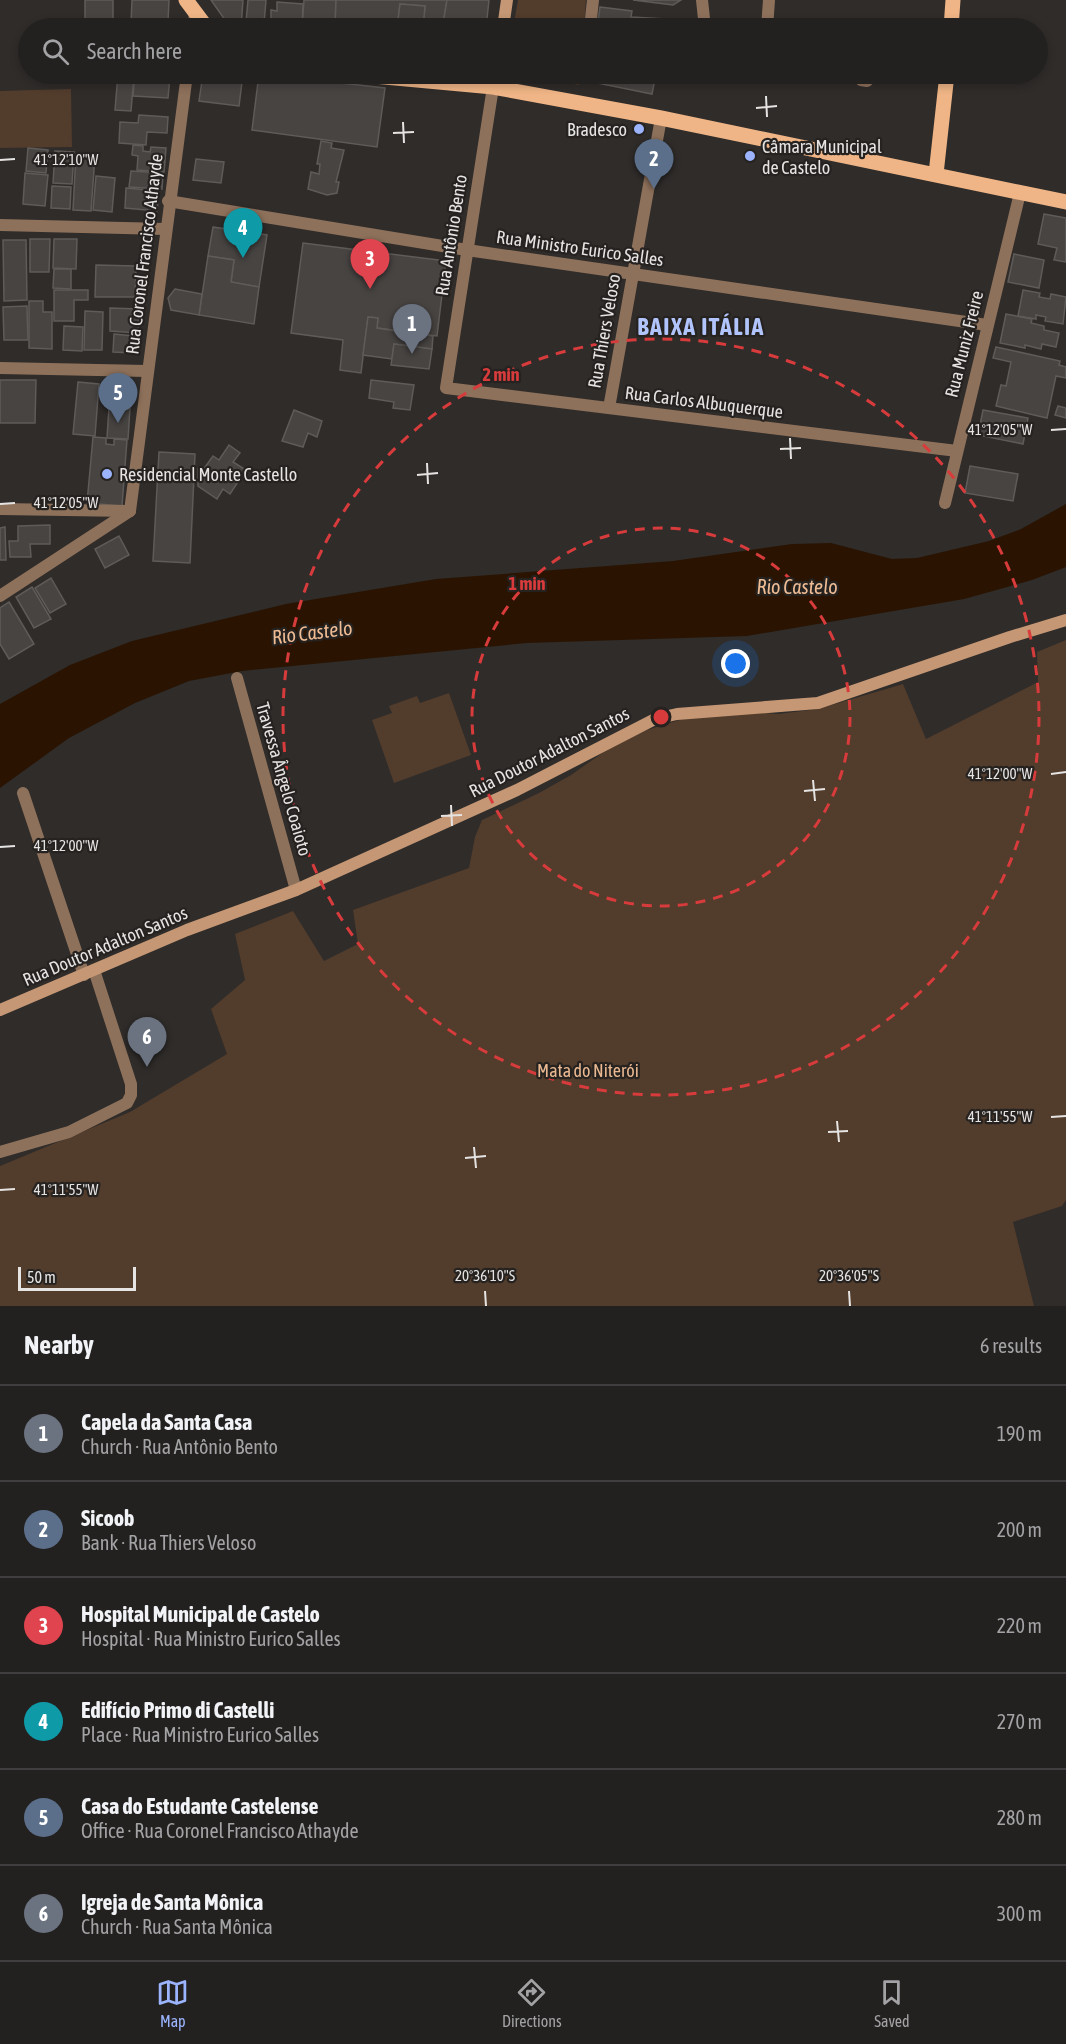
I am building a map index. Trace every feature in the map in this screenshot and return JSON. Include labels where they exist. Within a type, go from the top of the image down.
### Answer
[{"type":"main road","points":[[186,0],[193,18]]},
{"type":"main road","points":[[504,18],[507,0]]},
{"type":"main road","points":[[952,18],[953,0]]},
{"type":"main road","points":[[512,84],[661,118],[1066,202]]},
{"type":"main road","points":[[936,174],[945,84]]},
{"type":"main road","name":"Rua Doutor Adalton Santos","points":[[0,1010],[187,930],[296,890],[517,790],[655,719],[677,714],[818,703],[1066,620]]},
{"type":"street","points":[[591,18],[593,0]]},
{"type":"street","points":[[702,0],[704,18]]},
{"type":"street","points":[[768,18],[769,0]]},
{"type":"street","name":"Rua Coronel Francisco Athayde","points":[[130,511],[168,201],[186,84]]},
{"type":"street","name":"Rua Antônio Bento","points":[[446,388],[493,84]]},
{"type":"street","name":"Rua Thiers Veloso","points":[[609,408],[661,118]]},
{"type":"street","name":"Rua Muniz Freire","points":[[945,503],[1020,193]]},
{"type":"street","name":"Rua Ministro Eurico Salles","points":[[168,201],[467,250],[987,325]]},
{"type":"street","points":[[0,225],[165,229]]},
{"type":"street","points":[[0,368],[147,371]]},
{"type":"street","name":"Rua Carlos Albuquerque","points":[[446,388],[957,451]]},
{"type":"street","points":[[0,509],[130,511]]},
{"type":"street","points":[[0,596],[130,511]]},
{"type":"street","name":"Travessa Ângelo Coaioto","points":[[237,678],[296,890]]},
{"type":"street","points":[[0,1152],[69,1132],[127,1103],[131,1095],[131,1084],[23,794]]},
{"type":"green space","points":[[518,0],[586,0],[585,18],[515,18]]},
{"type":"green space","points":[[71,89],[72,147],[0,148],[0,91]]},
{"type":"green space","name":"Mata do Niterói","points":[[1066,640],[1066,1200],[1062,1206],[1013,1222],[1034,1306],[0,1306],[0,1166],[130,1112],[227,1054],[211,1009],[245,980],[235,934],[293,911],[324,961],[358,944],[353,910],[469,868],[475,837],[482,820],[539,793],[571,775],[608,749],[647,730],[689,717],[754,712],[778,714],[818,709],[903,684],[926,739],[1038,682],[1037,652]]},
{"type":"green space","points":[[449,693],[471,755],[394,783],[372,720],[392,713],[389,706],[417,696],[420,703]]},
{"type":"water","name":"Rio Castelo","points":[[1066,504],[1066,567],[1032,580],[964,599],[747,636],[527,643],[242,671],[189,681],[135,703],[69,738],[0,788],[0,704],[70,665],[132,641],[286,604],[436,579],[673,561],[792,544],[831,543],[892,559],[917,558],[989,541],[1021,529]]},
{"type":"building","points":[[85,0],[113,0],[113,18],[85,18]]},
{"type":"building","points":[[132,0],[169,0],[168,18],[131,18]]},
{"type":"building","points":[[211,0],[243,0],[242,18],[224,18]]},
{"type":"building","points":[[248,0],[266,0],[264,18],[246,18]]},
{"type":"building","points":[[304,0],[336,0],[335,18],[303,18]]},
{"type":"building","points":[[336,0],[447,0],[444,18],[424,18],[425,6],[400,4],[398,18],[335,18]]},
{"type":"building","points":[[447,0],[489,0],[487,18],[444,18]]},
{"type":"building","points":[[633,0],[681,0],[673,5]]},
{"type":"building","points":[[277,2],[303,4],[302,18],[271,18],[271,10],[277,11]]},
{"type":"building","points":[[400,4],[425,6],[424,18],[398,18]]},
{"type":"building","points":[[600,7],[632,11],[631,17],[648,18],[598,18]]},
{"type":"building","points":[[117,84],[133,84],[131,111],[115,110]]},
{"type":"building","points":[[134,84],[169,84],[168,98],[133,96]]},
{"type":"building","points":[[202,84],[242,84],[239,106],[199,101]]},
{"type":"building","points":[[258,84],[349,84],[385,88],[377,147],[252,130]]},
{"type":"building","points":[[602,84],[654,84],[652,94]]},
{"type":"building","points":[[139,115],[168,117],[167,133],[147,132],[146,145],[119,143],[120,122],[138,123]]},
{"type":"building","points":[[321,141],[332,143],[331,148],[344,150],[336,182],[339,182],[337,193],[327,195],[308,189],[311,172],[319,174],[320,164],[317,164]]},
{"type":"building","points":[[133,145],[143,146],[143,151],[150,152],[151,147],[166,148],[164,172],[137,170],[138,156],[132,155]]},
{"type":"building","points":[[28,148],[48,150],[46,173],[26,171]]},
{"type":"building","points":[[55,151],[74,152],[72,184],[53,183]]},
{"type":"building","points":[[76,154],[95,156],[91,211],[73,210]]},
{"type":"building","points":[[196,159],[224,162],[221,183],[193,180]]},
{"type":"building","points":[[131,171],[163,173],[162,189],[129,187]]},
{"type":"building","points":[[25,173],[48,175],[45,206],[23,204]]},
{"type":"building","points":[[96,176],[115,178],[112,212],[93,210]]},
{"type":"building","points":[[52,186],[71,187],[70,209],[51,208]]},
{"type":"building","points":[[126,188],[159,191],[157,211],[125,208]]},
{"type":"building","points":[[1044,214],[1066,218],[1066,262],[1054,260],[1057,248],[1038,244]]},
{"type":"building","points":[[213,227],[267,235],[259,287],[231,282],[234,260],[208,256]]},
{"type":"building","points":[[30,239],[50,239],[49,272],[30,272]]},
{"type":"building","points":[[54,239],[77,239],[76,269],[53,268]]},
{"type":"building","points":[[3,240],[26,240],[27,300],[4,301]]},
{"type":"building","points":[[303,243],[446,261],[437,336],[377,328],[378,318],[368,317],[361,373],[340,370],[343,340],[291,333]]},
{"type":"building","points":[[1014,254],[1044,260],[1039,288],[1008,282]]},
{"type":"building","points":[[208,256],[234,260],[231,282],[259,287],[254,324],[199,315]]},
{"type":"building","points":[[96,265],[136,266],[135,297],[95,297]]},
{"type":"building","points":[[54,269],[71,269],[71,289],[53,288]]},
{"type":"building","points":[[175,289],[202,294],[199,315],[171,310],[168,298]]},
{"type":"building","points":[[54,290],[88,290],[88,300],[74,300],[74,321],[54,321]]},
{"type":"building","points":[[1023,290],[1040,293],[1039,297],[1050,299],[1051,294],[1066,297],[1063,324],[1045,321],[1046,317],[1036,315],[1036,319],[1018,316]]},
{"type":"building","points":[[29,301],[43,301],[43,312],[52,312],[52,349],[29,348]]},
{"type":"building","points":[[27,306],[28,340],[4,340],[3,307]]},
{"type":"building","points":[[110,308],[139,309],[138,333],[110,331]]},
{"type":"building","points":[[85,311],[103,312],[102,350],[84,350]]},
{"type":"building","points":[[1006,314],[1032,319],[1031,323],[1044,326],[1044,330],[1059,333],[1056,347],[1042,344],[1041,349],[1025,345],[1025,348],[1000,343]]},
{"type":"building","points":[[368,317],[378,318],[377,328],[433,336],[432,349],[394,344],[392,359],[363,355]]},
{"type":"building","points":[[64,326],[83,327],[82,351],[63,350]]},
{"type":"building","points":[[114,334],[134,336],[133,353],[113,352]]},
{"type":"building","points":[[394,344],[432,349],[429,369],[391,365]]},
{"type":"building","points":[[996,347],[1060,361],[1059,365],[1066,367],[1066,378],[1056,376],[1047,418],[996,406],[1001,385],[1006,386],[1011,362],[993,358]]},
{"type":"building","points":[[112,379],[132,381],[130,407],[109,406]]},
{"type":"building","points":[[0,380],[36,380],[35,423],[0,423]]},
{"type":"building","points":[[371,380],[414,385],[410,410],[393,408],[394,402],[369,398]]},
{"type":"building","points":[[78,382],[99,384],[95,436],[73,434]]},
{"type":"building","points":[[1058,406],[1066,408],[1066,418],[1055,415]]},
{"type":"building","points":[[109,407],[130,408],[128,439],[107,438]]},
{"type":"building","points":[[294,410],[322,421],[317,437],[308,433],[303,447],[282,441]]},
{"type":"building","points":[[983,410],[1028,418],[1023,444],[978,435]]},
{"type":"building","name":"Residencial Monte Castello","points":[[93,437],[106,438],[106,444],[114,445],[114,439],[127,440],[122,506],[87,503]]},
{"type":"building","points":[[229,445],[240,453],[233,462],[246,470],[230,494],[223,489],[217,499],[198,486],[198,469],[203,470],[213,456],[219,460]]},
{"type":"building","points":[[159,452],[195,454],[190,563],[153,561]]},
{"type":"building","points":[[970,466],[1018,474],[1013,501],[965,493]]},
{"type":"building","points":[[50,525],[50,544],[30,544],[31,557],[10,557],[9,541],[18,541],[18,526]]},
{"type":"building","points":[[5,527],[6,560],[0,560],[0,528]]},
{"type":"building","points":[[119,536],[129,555],[105,568],[95,549]]},
{"type":"building","points":[[51,578],[66,604],[50,613],[35,588]]},
{"type":"building","points":[[32,587],[51,619],[34,628],[16,597]]},
{"type":"building","points":[[9,602],[34,644],[9,659],[0,644],[0,608]]},
{"type":"place","name":"Bradesco","points":[[639,129]]},
{"type":"place","name":"Câmara Municipal de Castelo","points":[[750,156]]},
{"type":"place","name":"Sicoob","points":[[654,189]]},
{"type":"place","name":"Edifício Primo di Castelli","points":[[243,258]]},
{"type":"place","name":"Hospital Municipal de Castelo","points":[[370,289]]},
{"type":"place","name":"Capela da Santa Casa","points":[[412,354]]},
{"type":"place","name":"Casa do Estudante Castelense","points":[[118,423]]},
{"type":"place","name":"Residencial Monte Castello","points":[[107,474]]},
{"type":"place","name":"Igreja de Santa Mônica","points":[[147,1067]]},
{"type":"district","name":"BAIXA ITÁLIA","points":[[701,326]]}]
